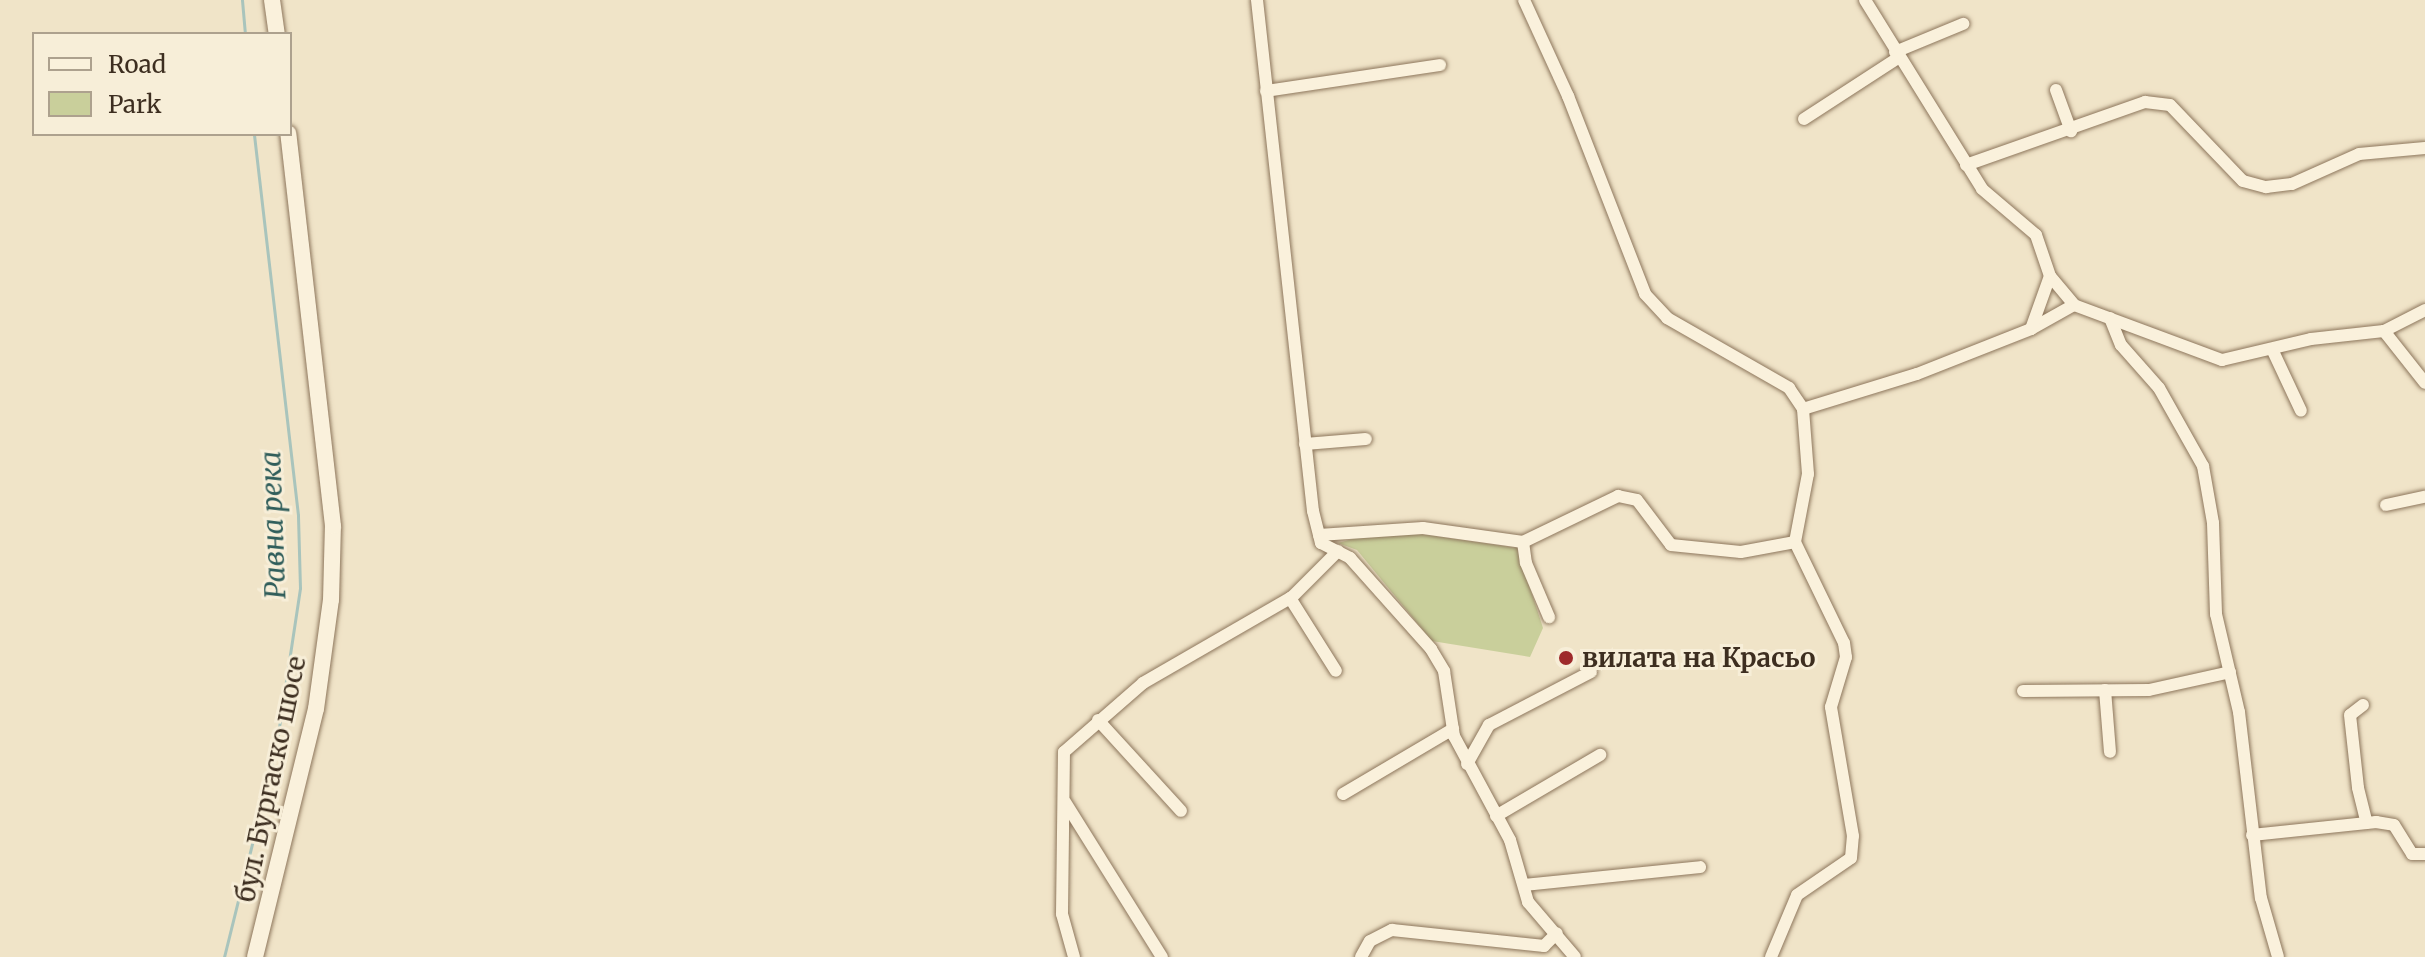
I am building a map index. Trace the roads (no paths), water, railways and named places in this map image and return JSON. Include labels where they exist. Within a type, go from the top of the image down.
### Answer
[{"type":"main road","points":[[272,0],[277,32]]},
{"type":"main road","name":"бул. Бургаско шосе","points":[[255,957],[316,709],[331,600],[333,526],[288,136]]},
{"type":"street","points":[[1257,0],[1305,444],[1321,543],[1350,558],[1431,649],[1444,671],[1453,729],[1467,764],[1496,816],[1528,902],[1575,957]]},
{"type":"street","points":[[1524,0],[1568,96],[1645,294],[1667,318],[1789,388],[1803,409],[1808,474],[1795,542],[1844,643],[1846,657],[1831,707],[1853,836],[1851,858],[1797,895],[1771,957]]},
{"type":"street","points":[[1865,0],[1896,55],[1982,189],[2036,235],[2050,276],[2074,305],[2222,360],[2384,331],[2425,310]]},
{"type":"street","points":[[1804,119],[1896,55],[1963,24]]},
{"type":"street","points":[[1266,91],[1440,65]]},
{"type":"street","points":[[2056,90],[2071,131]]},
{"type":"street","points":[[1966,165],[2071,131],[2145,102],[2170,105],[2243,181],[2266,187],[2292,184],[2359,154],[2425,148]]},
{"type":"street","points":[[2031,329],[2050,276]]},
{"type":"street","points":[[1803,409],[1917,374],[2031,329],[2074,305]]},
{"type":"street","points":[[2110,318],[2121,345],[2159,388],[2203,466],[2213,523],[2216,614],[2230,672],[2261,898],[2278,957]]},
{"type":"street","points":[[2384,331],[2425,383]]},
{"type":"street","points":[[2272,349],[2301,411]]},
{"type":"street","points":[[1305,444],[1366,439]]},
{"type":"street","points":[[1319,535],[1423,528],[1523,542],[1618,496],[1637,500],[1671,545],[1741,552],[1795,542]]},
{"type":"street","points":[[2386,505],[2425,497]]},
{"type":"street","points":[[1523,542],[1526,563],[1549,617]]},
{"type":"street","points":[[1074,957],[1062,914],[1059,835],[1065,802],[1064,752],[1143,683],[1290,598],[1338,551]]},
{"type":"street","points":[[1290,598],[1336,671]]},
{"type":"street","points":[[1467,764],[1489,725],[1591,672]]},
{"type":"street","points":[[2023,691],[2149,690],[2230,672]]},
{"type":"street","points":[[2105,690],[2110,752]]},
{"type":"street","points":[[2363,705],[2350,715],[2358,788],[2367,823]]},
{"type":"street","points":[[1098,720],[1181,811]]},
{"type":"street","points":[[1343,794],[1453,729]]},
{"type":"street","points":[[1496,816],[1600,755]]},
{"type":"street","points":[[1065,802],[1162,957]]},
{"type":"street","points":[[2252,835],[2367,823],[2394,825],[2412,854],[2425,854]]},
{"type":"street","points":[[1524,885],[1700,867]]},
{"type":"street","points":[[1361,957],[1370,941],[1392,930],[1544,946],[1557,933]]},
{"type":"waterway","name":"Равна река","points":[[242,0],[245,32]]},
{"type":"waterway","name":"Равна река","points":[[224,957],[276,747],[300,588],[298,515],[254,136]]},
{"type":"place","name":"вилата на Красьо","points":[[1566,658]]}]
